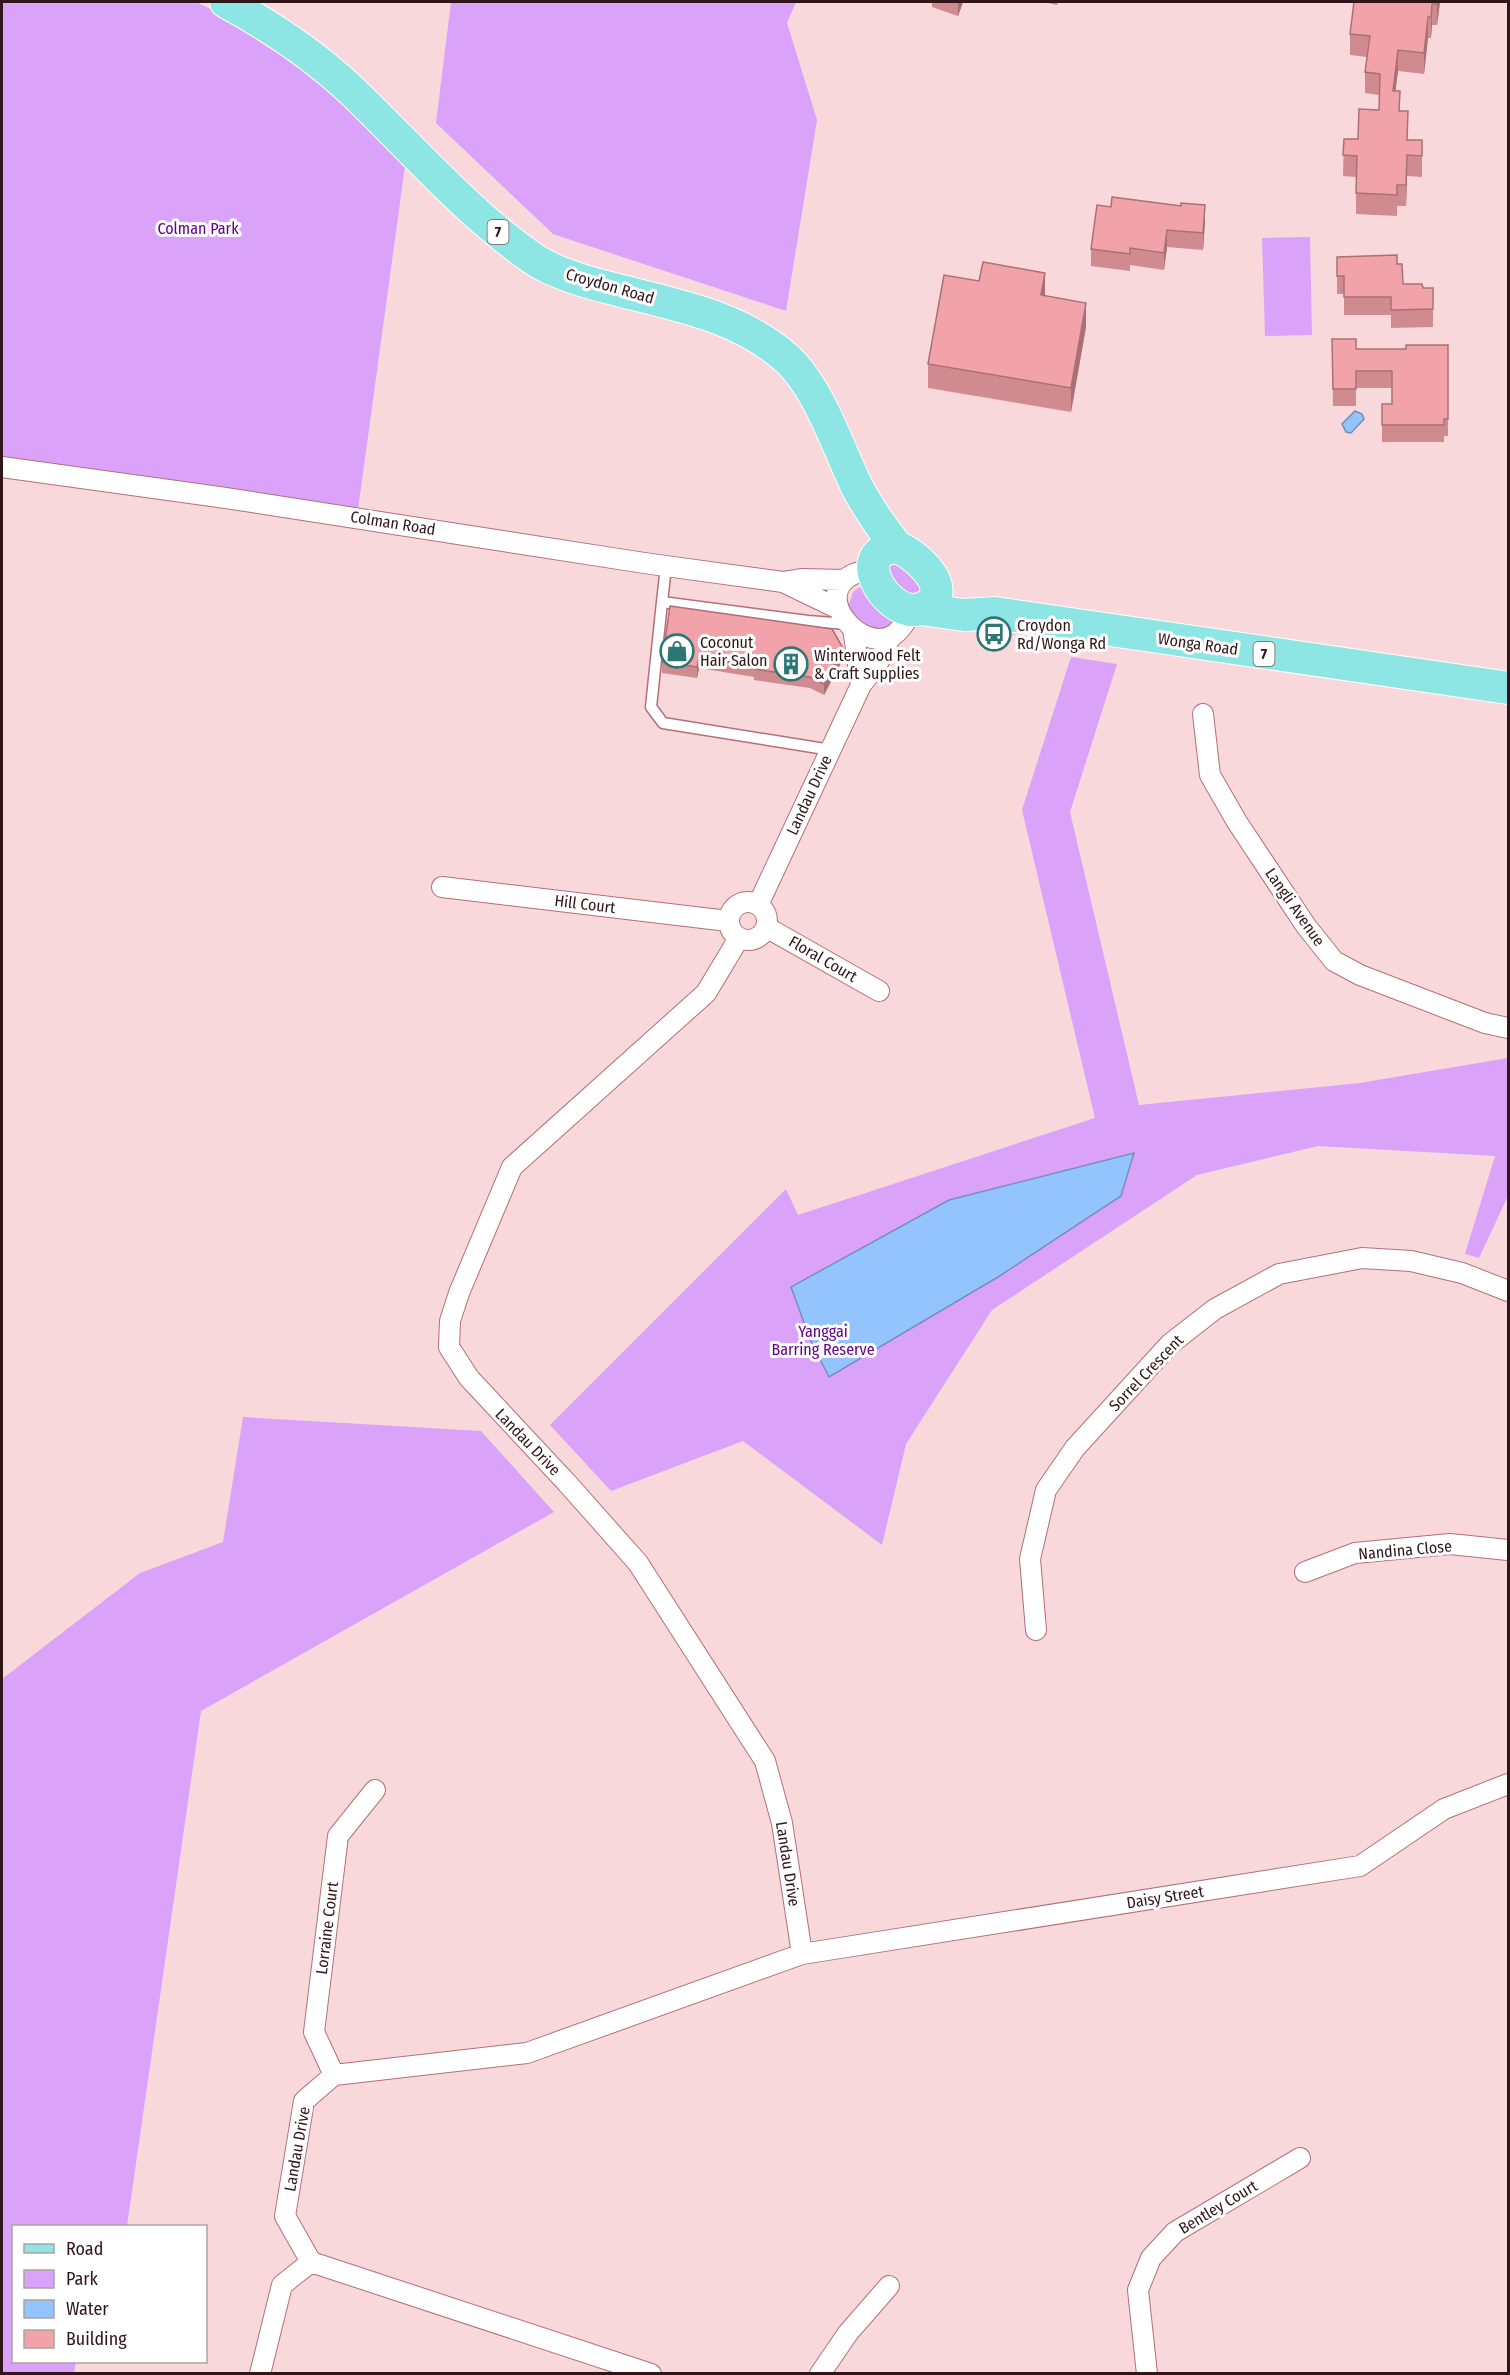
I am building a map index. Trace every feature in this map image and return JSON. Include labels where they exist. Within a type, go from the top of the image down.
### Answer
[{"type":"main road","name":"Croydon Road","points":[[225,2],[254,17],[312,58],[349,88],[455,194],[506,238],[542,264],[577,279],[695,310],[729,322],[761,338],[787,358],[810,389],[858,487],[872,564]]},
{"type":"main road","name":"7","points":[[908,551],[926,568],[923,601],[899,607],[891,601],[877,581],[872,564],[908,551]]},
{"type":"main road","name":"Wonga Road","points":[[923,601],[995,614],[1509,688]]},
{"type":"street","name":"Colman Road","points":[[2,467],[357,517],[666,566],[783,582],[872,564]]},
{"type":"street","points":[[861,685],[846,620],[837,594],[872,564]]},
{"type":"street","name":"Colman Road","points":[[783,582],[846,620],[870,638],[891,636]]},
{"type":"street","name":"Landau Drive","points":[[758,904],[861,685],[877,665],[891,636],[923,601]]},
{"type":"street","name":"Langli Avenue","points":[[1203,714],[1210,776],[1237,822],[1306,926],[1334,961],[1381,983],[1485,1023],[1509,1028]]},
{"type":"street","name":"Hill Court","points":[[442,886],[728,921]]},
{"type":"street","points":[[741,903],[758,904],[766,914],[766,927],[763,933],[752,940],[739,938],[731,931],[728,921],[732,910],[741,903]]},
{"type":"street","name":"Floral Court","points":[[766,927],[879,991]]},
{"type":"street","name":"Landau Drive","points":[[739,938],[706,993],[512,1167],[459,1293],[450,1321],[449,1347],[477,1387],[638,1563],[765,1761],[782,1823],[802,1954]]},
{"type":"street","name":"Sorrel Crescent","points":[[1036,1629],[1030,1559],[1046,1490],[1075,1448],[1170,1344],[1215,1309],[1279,1274],[1362,1258],[1411,1261],[1462,1273],[1509,1291]]},
{"type":"street","name":"Nandina Close","points":[[1305,1572],[1355,1553],[1450,1544],[1509,1550]]},
{"type":"street","name":"Daisy Street","points":[[802,1954],[1360,1866],[1444,1809],[1509,1784]]},
{"type":"street","name":"Lorraine Court","points":[[334,2075],[314,2032],[338,1836],[375,1790]]},
{"type":"street","points":[[334,2075],[527,2053],[802,1954]]},
{"type":"street","name":"Landau Drive","points":[[311,2262],[285,2216],[304,2101],[334,2075]]},
{"type":"street","name":"Bentley Court","points":[[1147,2373],[1138,2290],[1150,2258],[1175,2232],[1300,2158]]},
{"type":"street","points":[[260,2373],[282,2285],[311,2262],[651,2373]]},
{"type":"street","points":[[820,2373],[848,2333],[889,2286]]},
{"type":"lane","points":[[666,566],[651,707],[663,723],[831,750]]},
{"type":"lane","points":[[662,602],[808,621],[846,620]]},
{"type":"green space","name":"Colman Park","points":[[2,2],[196,2],[312,58],[405,166],[357,517],[2,467]]},
{"type":"green space","points":[[451,2],[796,2],[787,23],[817,120],[786,311],[553,234],[436,123]]},
{"type":"green space","points":[[1310,237],[1312,335],[1265,336],[1262,238]]},
{"type":"green space","points":[[894,562],[915,572],[922,589],[919,596],[912,598],[888,576],[890,563]]},
{"type":"green space","points":[[864,584],[896,620],[886,631],[860,630],[848,607],[853,592]]},
{"type":"green space","name":"Yanggai Barring Reserve","points":[[1071,657],[1117,664],[1070,812],[1139,1105],[1360,1083],[1508,1058],[1508,1196],[1479,1258],[1465,1254],[1495,1156],[1318,1146],[1197,1175],[992,1310],[906,1444],[882,1545],[743,1441],[611,1491],[550,1425],[786,1189],[798,1215],[1095,1118],[1022,810]]},
{"type":"green space","points":[[243,1417],[481,1431],[554,1512],[201,1711],[127,2225],[12,2225],[12,2363],[76,2363],[74,2373],[2,2373],[2,1679],[140,1573],[223,1542]]},
{"type":"water","points":[[1355,411],[1362,414],[1364,419],[1351,433],[1346,432],[1342,424]]},
{"type":"water","points":[[1134,1153],[1121,1196],[998,1277],[829,1377],[810,1339],[791,1287],[949,1200]]},
{"type":"building","points":[[1354,2],[1437,2],[1437,4],[1432,4],[1431,17],[1428,17],[1424,53],[1398,50],[1393,91],[1400,91],[1399,111],[1408,111],[1407,140],[1422,140],[1422,156],[1407,155],[1406,185],[1397,185],[1397,195],[1356,193],[1357,156],[1343,155],[1344,139],[1358,139],[1359,109],[1379,110],[1380,74],[1365,72],[1370,36],[1350,34]]},
{"type":"building","points":[[1112,197],[1181,206],[1181,203],[1205,205],[1203,233],[1167,230],[1164,253],[1130,248],[1130,254],[1091,249],[1097,205],[1111,207]]},
{"type":"building","points":[[1397,255],[1397,264],[1402,264],[1403,284],[1422,284],[1423,288],[1433,288],[1433,309],[1391,310],[1391,297],[1344,297],[1344,276],[1337,276],[1337,257]]},
{"type":"building","points":[[983,262],[1045,273],[1041,295],[1086,303],[1071,388],[928,364],[944,275],[979,281]]},
{"type":"building","points":[[1332,339],[1356,339],[1356,349],[1406,349],[1406,345],[1448,345],[1448,419],[1444,419],[1444,425],[1382,425],[1382,404],[1392,404],[1392,371],[1356,371],[1356,389],[1333,389]]},
{"type":"building","points":[[670,606],[832,629],[843,648],[824,684],[810,677],[754,669],[755,666],[699,657],[697,667],[662,662]]},
{"type":"place","name":"Croydon Rd/Wonga Rd","points":[[994,634]]},
{"type":"place","name":"Coconut Hair Salon","points":[[677,651]]},
{"type":"place","name":"Winterwood Felt & Craft Supplies","points":[[791,664]]}]
